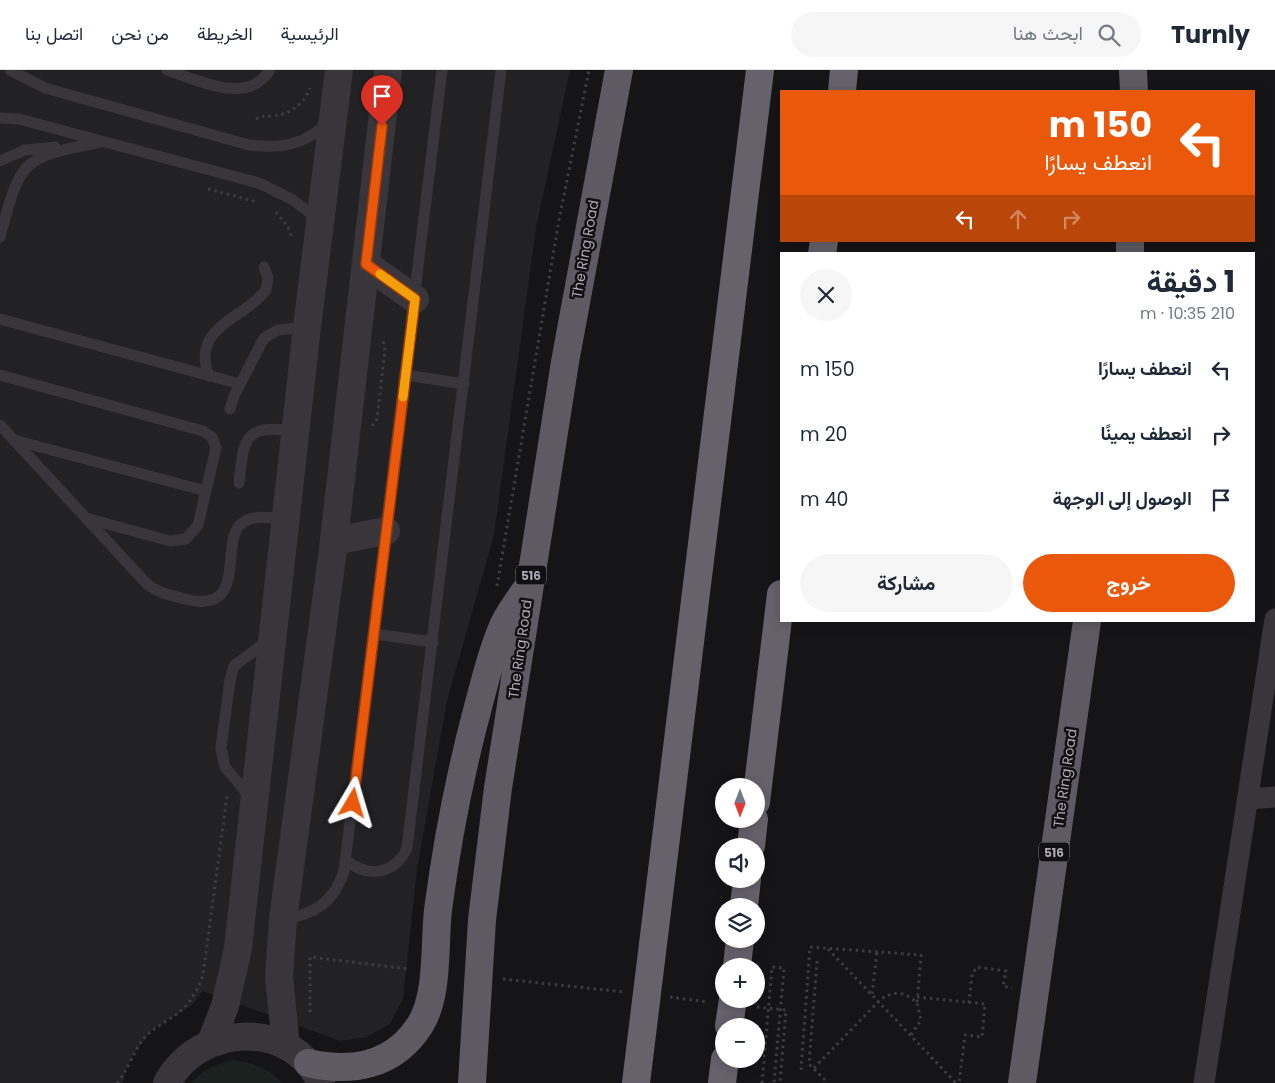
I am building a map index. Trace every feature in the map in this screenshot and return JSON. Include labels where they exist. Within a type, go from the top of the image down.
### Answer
[{"type":"highway","name":"The Ring Road","points":[[472,1083],[475,1011],[489,854],[566,353],[619,70]]},
{"type":"highway","points":[[636,1083],[760,70]]},
{"type":"highway","points":[[842,90],[844,70]]},
{"type":"highway","points":[[1133,70],[1134,90]]},
{"type":"highway","points":[[314,1073],[364,1066],[397,1050],[421,1024],[432,991],[442,879],[471,733],[501,631],[529,584]]},
{"type":"highway","points":[[759,778],[780,602]]},
{"type":"highway","name":"The Ring Road","points":[[1022,1083],[1087,622]]},
{"type":"highway","points":[[722,1083],[724,1068]]},
{"type":"street","points":[[211,1042],[225,1006],[234,969],[274,636],[307,327],[339,70]]},
{"type":"street","points":[[286,1046],[279,976],[283,919],[334,541],[388,70]]},
{"type":"street","points":[[366,264],[415,299]]},
{"type":"street","points":[[334,541],[386,531]]},
{"type":"street","points":[[1204,1083],[1275,619]]},
{"type":"street","points":[[1248,799],[1275,797]]},
{"type":"street","points":[[167,1083],[184,1060],[211,1042],[236,1036],[262,1037],[286,1046],[314,1073]]},
{"type":"lane","points":[[10,70],[45,88],[249,145],[270,147],[290,145],[307,138],[322,128],[333,116]]},
{"type":"lane","points":[[167,70],[228,89],[240,89],[252,85],[261,80],[270,70]]},
{"type":"lane","points":[[283,919],[304,915],[324,906],[340,884],[346,860],[442,70]]},
{"type":"lane","points":[[346,860],[362,870],[380,872],[397,863],[407,848],[501,70]]},
{"type":"lane","points":[[0,118],[19,119],[258,183],[294,200],[321,222]]},
{"type":"lane","points":[[0,236],[18,176],[35,159],[67,149],[104,141]]},
{"type":"lane","points":[[0,161],[26,150],[46,147],[67,149]]},
{"type":"lane","points":[[209,376],[206,368],[208,343],[219,327],[263,295],[268,278],[264,267]]},
{"type":"lane","points":[[0,319],[240,384]]},
{"type":"lane","points":[[230,409],[240,384],[264,338],[278,330],[307,327]]},
{"type":"lane","points":[[0,375],[208,434],[216,448],[195,531],[186,539],[178,542],[86,518]]},
{"type":"lane","points":[[406,375],[464,384]]},
{"type":"lane","points":[[0,424],[152,589],[194,602],[202,602],[218,596],[228,583],[234,538],[239,526],[254,518],[286,519]]},
{"type":"lane","points":[[239,483],[243,450],[251,436],[258,431],[271,427],[295,430]]},
{"type":"lane","points":[[14,440],[206,491]]},
{"type":"lane","points":[[374,634],[433,642]]},
{"type":"lane","points":[[254,802],[225,767],[221,748],[230,680],[234,666],[274,636]]},
{"type":"path","points":[[256,119],[284,114],[293,110],[308,93],[312,82]]},
{"type":"path","points":[[206,188],[266,206]]},
{"type":"path","points":[[275,211],[288,227],[292,243]]},
{"type":"path","points":[[801,1070],[810,947],[921,956],[917,998],[920,1020],[911,1035]]},
{"type":"path","points":[[828,948],[958,1083]]},
{"type":"path","points":[[872,994],[877,952]]},
{"type":"path","points":[[310,1020],[310,957],[419,970]]},
{"type":"path","points":[[817,961],[809,1064],[828,1083]]},
{"type":"path","points":[[969,1003],[973,970],[979,966],[1006,971],[1003,986],[1034,992]]},
{"type":"path","points":[[762,1083],[772,967],[784,968],[774,1083]]},
{"type":"path","points":[[498,978],[627,993]]},
{"type":"path","points":[[814,1068],[879,1001],[895,993],[907,995],[917,1003]]},
{"type":"path","points":[[666,997],[715,1001]]},
{"type":"path","points":[[917,998],[985,1004],[982,1037],[965,1035],[958,1083]]},
{"type":"path","points":[[765,1007],[786,1010],[780,1083]]},
{"type":"shaded area","points":[[0,70],[570,70],[536,228],[494,535],[447,701],[417,869],[403,999],[390,1024],[367,1037],[340,1041],[203,991],[191,1006],[152,1030],[134,1054],[126,1069],[123,1083],[0,1083]]},
{"type":"shaded area","points":[[234,1060],[261,1067],[283,1083],[191,1083],[210,1068]]},
{"type":"slow traffic","points":[[380,274],[415,299],[403,397]]},
{"type":"route","points":[[353,803],[415,299],[366,264],[382,126]]}]
